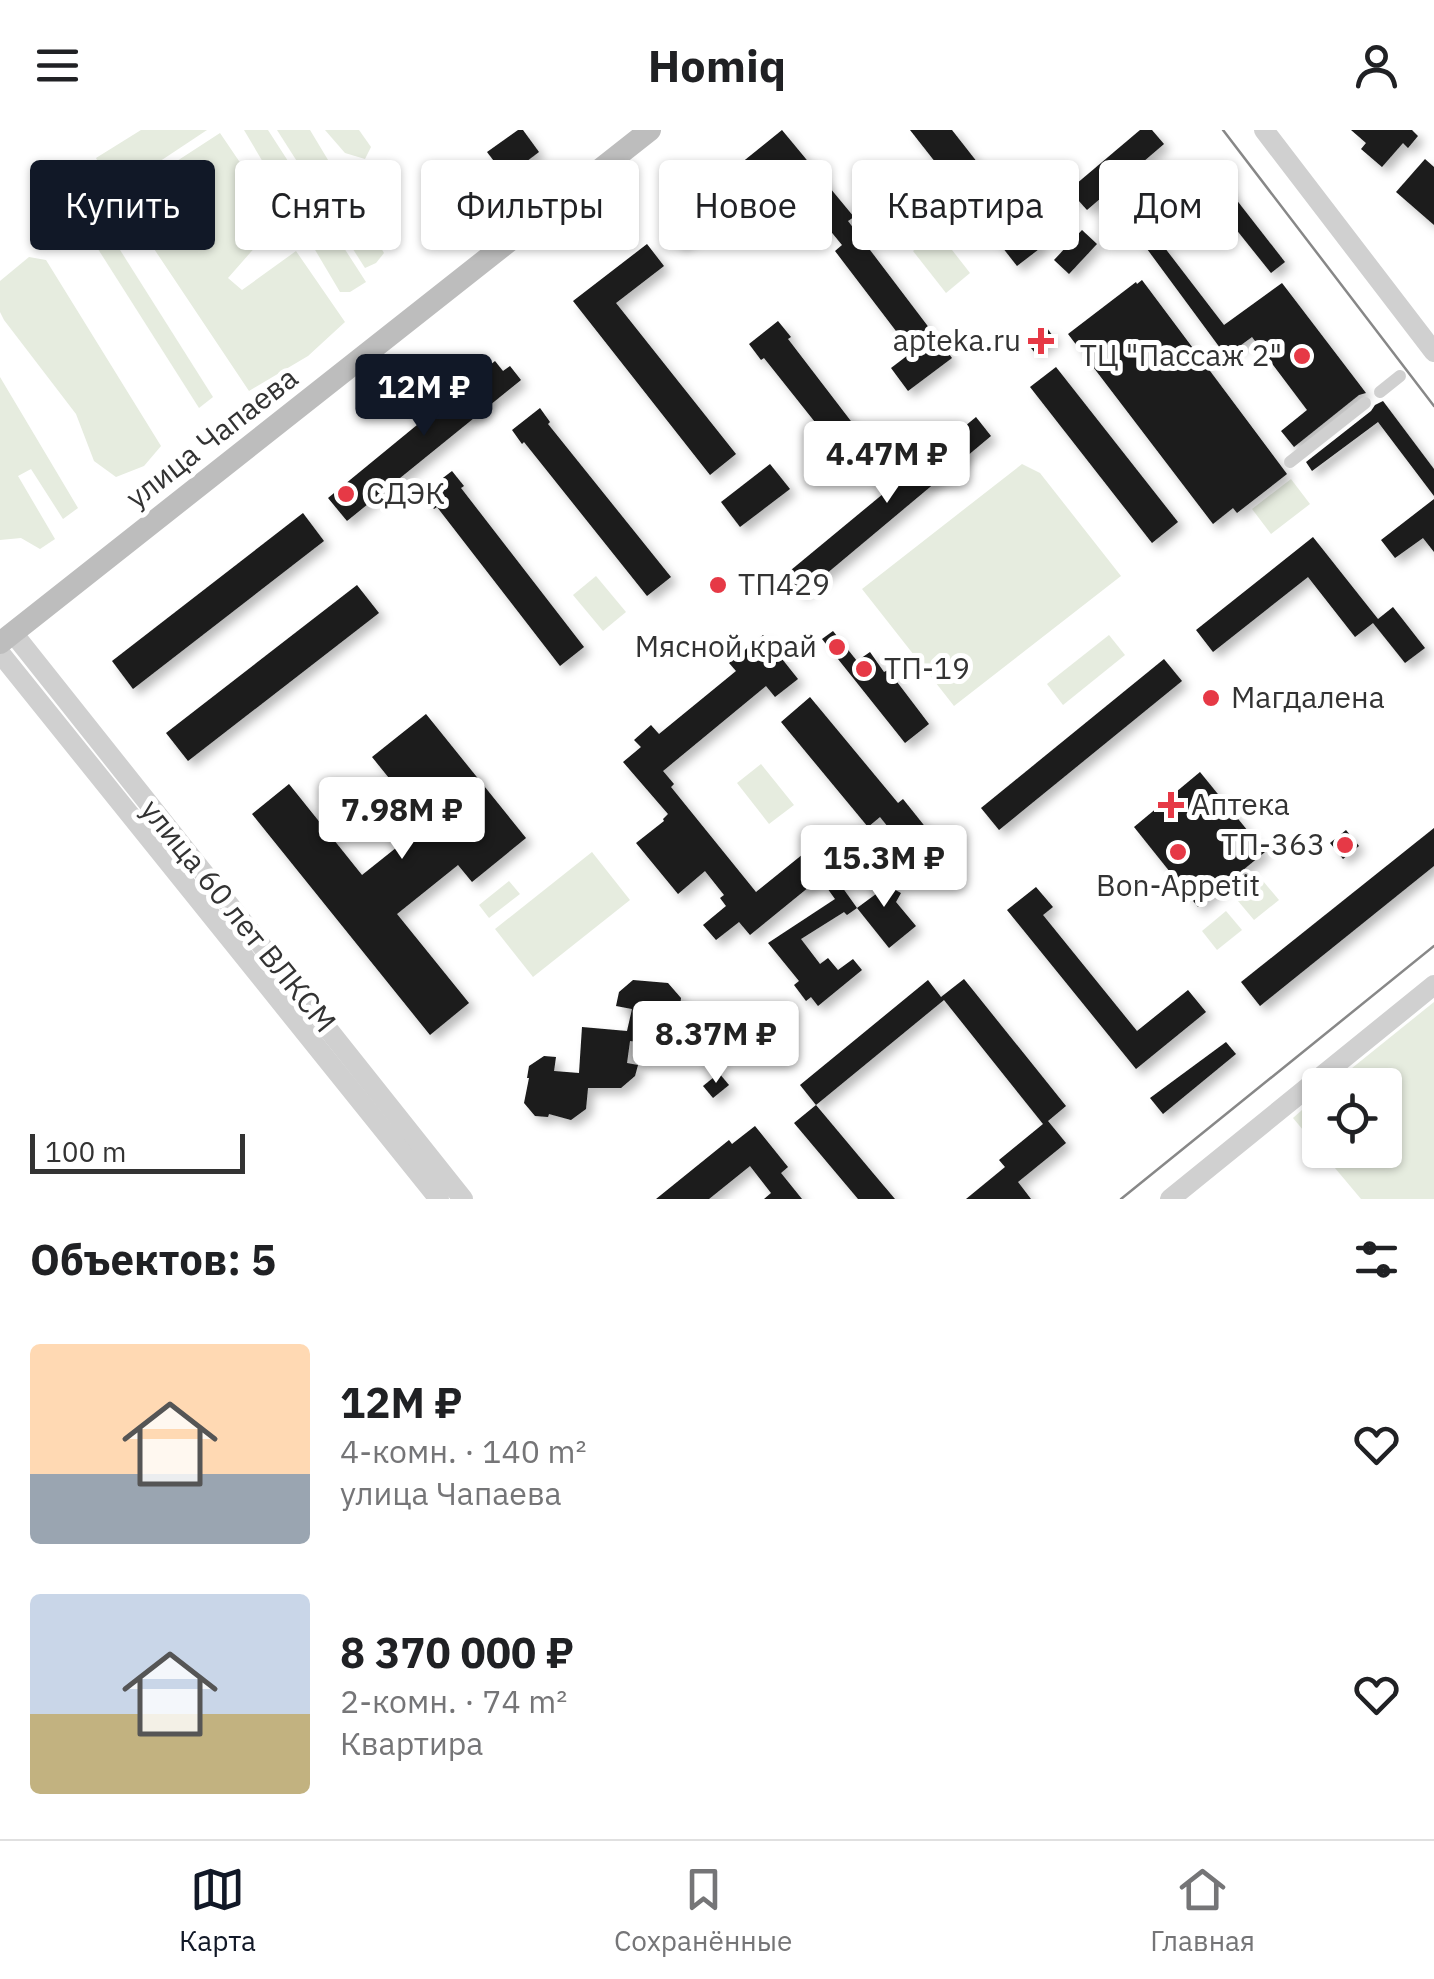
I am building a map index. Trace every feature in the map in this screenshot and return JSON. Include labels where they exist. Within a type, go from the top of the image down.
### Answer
[{"type":"main road","name":"улица Чапаева","points":[[4,643],[650,130]]},
{"type":"street","points":[[1264,130],[1434,352]]},
{"type":"street","points":[[1380,392],[1400,376]]},
{"type":"street","points":[[1290,462],[1365,404]]},
{"type":"street","name":"улица 60 лет ВЛКСМ","points":[[4,643],[439,1199]]},
{"type":"street","name":"улица 60 лет ВЛКСМ","points":[[4,643],[463,1199]]},
{"type":"street","points":[[1170,1199],[1434,984]]},
{"type":"shaded area","points":[[141,130],[207,130],[162,160],[96,158]]},
{"type":"shaded area","points":[[244,130],[268,130],[287,160],[262,160]]},
{"type":"shaded area","points":[[277,130],[310,130],[328,160],[296,160]]},
{"type":"shaded area","points":[[325,130],[359,130],[371,147],[365,159],[345,153]]},
{"type":"shaded area","points":[[220,133],[238,160],[235,160],[235,250],[253,250],[228,278],[242,290],[296,251],[345,322],[308,356],[249,391],[155,250],[215,250],[215,160],[178,160]]},
{"type":"shaded area","points":[[99,250],[120,250],[213,397],[199,408]]},
{"type":"shaded area","points":[[315,250],[345,250],[366,282],[350,292],[340,292]]},
{"type":"shaded area","points":[[354,250],[382,250],[376,263],[365,268]]},
{"type":"shaded area","points":[[952,250],[970,273],[946,293],[913,251]]},
{"type":"shaded area","points":[[29,257],[46,260],[161,446],[144,466],[116,477],[94,461],[76,414],[4,320],[0,312],[0,281]]},
{"type":"shaded area","points":[[0,377],[78,508],[63,519],[31,469],[18,476],[55,539],[40,549],[21,538],[0,540]]},
{"type":"shaded area","points":[[1022,464],[1040,473],[1121,576],[954,706],[862,589]]},
{"type":"shaded area","points":[[1291,479],[1310,504],[1271,534],[1252,509]]},
{"type":"shaded area","points":[[596,576],[626,612],[603,631],[573,595]]},
{"type":"shaded area","points":[[1109,635],[1125,655],[1063,705],[1047,684]]},
{"type":"shaded area","points":[[761,764],[794,805],[769,824],[737,783]]},
{"type":"shaded area","points":[[592,852],[630,900],[533,977],[495,929]]},
{"type":"shaded area","points":[[509,881],[520,894],[489,918],[479,905]]},
{"type":"shaded area","points":[[1263,881],[1279,900],[1254,920],[1238,901]]},
{"type":"shaded area","points":[[1226,911],[1242,930],[1217,950],[1202,931]]},
{"type":"shaded area","points":[[1434,1002],[1434,1199],[1361,1199],[1335,1168],[1402,1168],[1402,1068],[1352,1068]]},
{"type":"shaded area","points":[[1302,1110],[1302,1129],[1293,1118]]},
{"type":"building","points":[[523,130],[539,152],[528,160],[493,160],[487,152]]},
{"type":"building","points":[[782,130],[807,160],[745,160]]},
{"type":"building","points":[[910,130],[952,130],[976,160],[934,160]]},
{"type":"building","points":[[1140,130],[1152,130],[1164,144],[1145,160],[1104,160]]},
{"type":"building","points":[[1351,130],[1412,130],[1418,136],[1408,148],[1403,143],[1382,167],[1361,149],[1366,143]]},
{"type":"building","points":[[1425,159],[1434,167],[1434,225],[1396,192]]},
{"type":"building","points":[[1099,165],[1099,200],[1087,210],[1079,201],[1079,182]]},
{"type":"building","points":[[832,190],[852,215],[848,221],[852,226],[852,250],[870,250],[952,358],[908,391],[891,368],[912,352],[835,251],[842,245],[832,233]]},
{"type":"building","points":[[1238,202],[1285,262],[1271,273],[1238,232]]},
{"type":"building","points":[[1082,230],[1097,244],[1069,274],[1054,260],[1063,250],[1079,250]]},
{"type":"building","points":[[647,244],[664,266],[616,303],[736,454],[710,475],[573,301]]},
{"type":"building","points":[[1004,250],[1038,250],[1017,266]]},
{"type":"building","name":"ТЦ \"Пассаж 2\"","points":[[1148,250],[1166,250],[1224,325],[1282,283],[1366,393],[1294,447],[1281,431],[1307,410],[1252,337],[1226,356]]},
{"type":"building","points":[[1142,280],[1287,474],[1237,513],[1233,508],[1213,524],[1068,334]]},
{"type":"building","points":[[778,321],[857,429],[860,426],[871,441],[841,464],[830,449],[834,446],[749,344]]},
{"type":"building","name":"apteka.ru","points":[[1047,328],[1055,339],[1035,353],[1027,343]]},
{"type":"building","points":[[495,361],[503,371],[510,366],[521,380],[347,521],[328,498]]},
{"type":"building","points":[[1056,367],[1178,522],[1152,543],[1030,387]]},
{"type":"building","points":[[1383,401],[1434,469],[1434,496],[1378,422],[1312,471],[1306,462]]},
{"type":"building","points":[[540,408],[548,424],[671,577],[647,596],[512,430]]},
{"type":"building","points":[[976,417],[991,436],[801,595],[785,575]]},
{"type":"building","points":[[770,464],[790,489],[740,527],[721,502]]},
{"type":"building","points":[[452,471],[584,647],[560,666],[437,507],[434,509],[422,494]]},
{"type":"building","points":[[1434,499],[1434,552],[1423,538],[1395,558],[1381,540]]},
{"type":"building","points":[[303,513],[324,541],[133,689],[112,661]]},
{"type":"building","points":[[1313,537],[1378,619],[1393,607],[1425,648],[1405,663],[1373,623],[1355,637],[1308,577],[1213,652],[1196,630]]},
{"type":"building","points":[[357,585],[379,613],[188,761],[166,733]]},
{"type":"building","points":[[833,631],[857,661],[870,652],[929,724],[905,743],[822,639]]},
{"type":"building","points":[[763,635],[798,679],[775,697],[766,686],[663,771],[674,784],[671,787],[756,892],[834,829],[853,852],[830,870],[857,908],[801,939],[820,964],[828,958],[838,970],[853,959],[862,970],[818,1006],[811,997],[806,1001],[794,985],[799,981],[768,943],[835,899],[820,878],[750,935],[739,922],[716,940],[703,925],[726,906],[720,898],[724,895],[705,871],[678,894],[636,843],[668,814],[623,762],[641,747],[634,740],[651,725],[659,734],[736,671],[729,663]]},
{"type":"building","points":[[1164,659],[1182,681],[999,830],[981,808]]},
{"type":"building","points":[[810,697],[898,803],[903,799],[943,849],[920,867],[880,817],[868,827],[781,722]]},
{"type":"building","points":[[426,714],[526,838],[472,882],[458,865],[397,914],[469,1003],[430,1035],[252,814],[289,784],[362,875],[426,824],[372,757]]},
{"type":"building","points":[[1200,772],[1265,852],[1198,907],[1134,827]]},
{"type":"building","points":[[1434,828],[1434,866],[1260,1006],[1241,982]]},
{"type":"building","name":"ТП-363","points":[[1346,830],[1359,846],[1343,859],[1330,843]]},
{"type":"building","points":[[867,863],[884,884],[901,893],[896,902],[916,926],[889,948],[857,908],[876,894],[857,871]]},
{"type":"building","points":[[1036,887],[1053,907],[1043,915],[1137,1031],[1188,990],[1206,1012],[1136,1069],[1007,910]]},
{"type":"building","points":[[964,979],[1066,1106],[1048,1121],[1066,1143],[1018,1182],[1031,1199],[966,1199],[1005,1167],[999,1160],[1043,1124],[944,1000],[816,1105],[800,1085],[928,980],[941,997]]},
{"type":"building","points":[[633,980],[668,983],[681,998],[677,1033],[663,1045],[630,1041],[627,1063],[638,1065],[635,1076],[621,1088],[588,1088],[586,1109],[571,1120],[549,1114],[535,1116],[524,1103],[529,1066],[544,1056],[556,1057],[554,1071],[579,1073],[582,1027],[627,1031],[632,1009],[616,1006],[619,992]]},
{"type":"building","points":[[1226,1042],[1236,1054],[1163,1114],[1150,1098]]},
{"type":"building","points":[[719,1073],[729,1085],[713,1098],[703,1086]]},
{"type":"building","points":[[816,1105],[895,1199],[858,1199],[794,1123]]},
{"type":"building","points":[[755,1126],[788,1167],[781,1173],[802,1199],[764,1199],[771,1193],[750,1166],[709,1199],[656,1199],[729,1140],[732,1144]]},
{"type":"tram line","points":[[1223,130],[1434,406]]},
{"type":"tram line","points":[[1121,1199],[1434,946]]},
{"type":"place","name":"apteka.ru","points":[[1041,341]]},
{"type":"place","name":"ТЦ \"Пассаж 2\"","points":[[1302,356]]},
{"type":"place","name":"СДЭК","points":[[346,494]]},
{"type":"place","name":"ТП429","points":[[718,585]]},
{"type":"place","name":"Мясной край","points":[[837,647]]},
{"type":"place","name":"ТП-19","points":[[864,669]]},
{"type":"place","name":"Магдалена","points":[[1211,698]]},
{"type":"place","name":"Аптека","points":[[1171,805]]},
{"type":"place","name":"ТП-363","points":[[1345,845]]},
{"type":"place","name":"Bon-Appetit","points":[[1178,852]]}]
